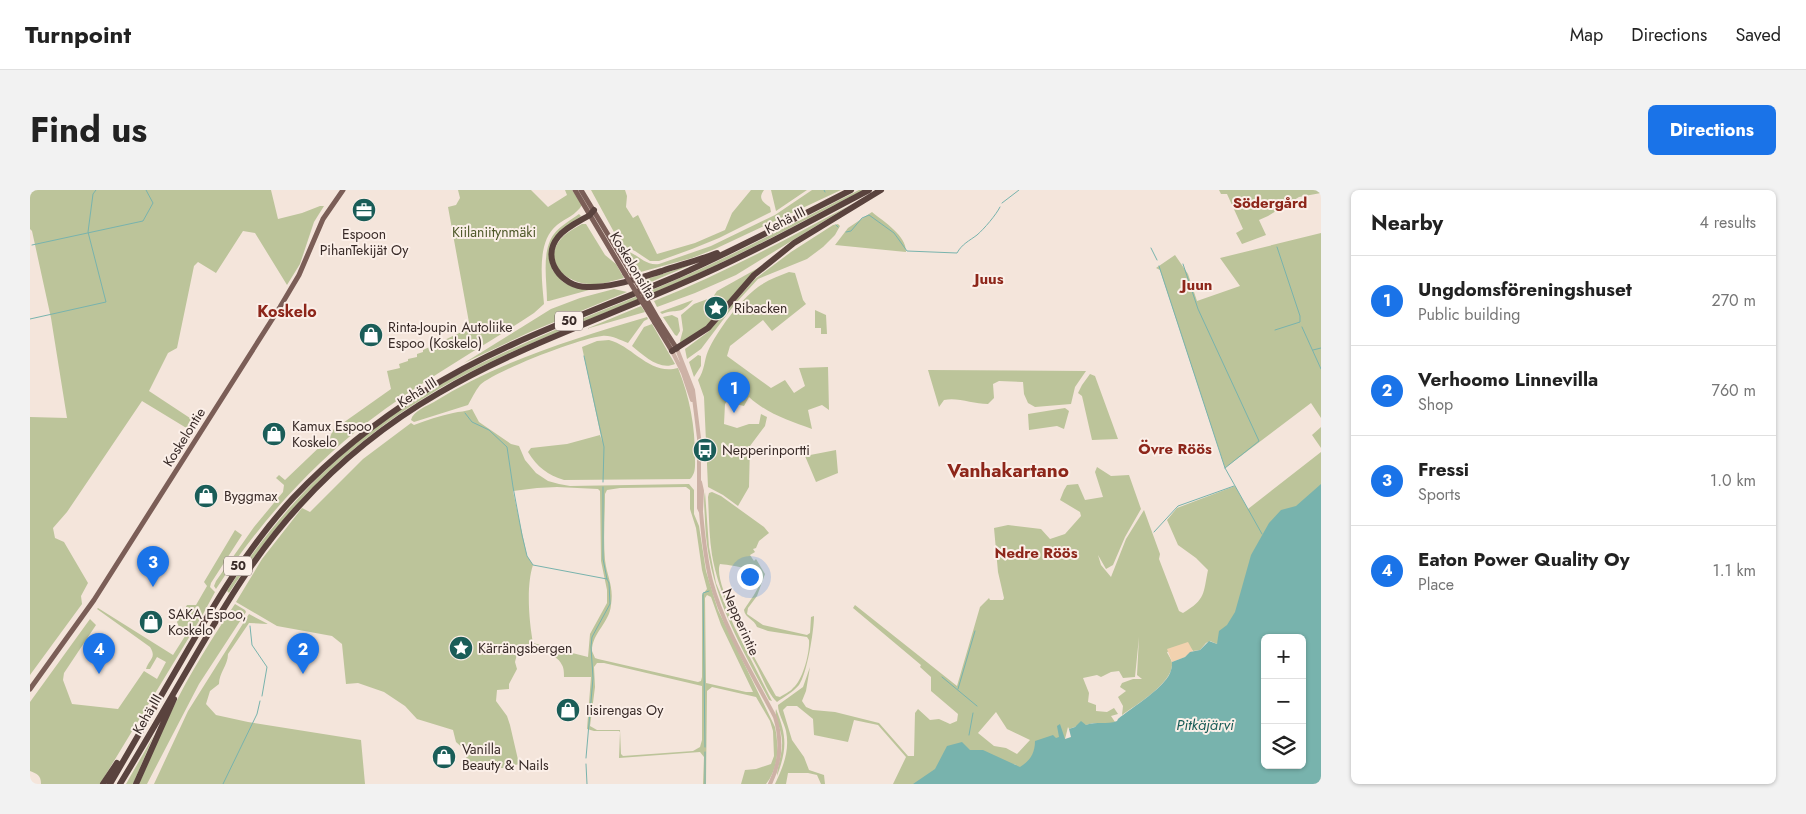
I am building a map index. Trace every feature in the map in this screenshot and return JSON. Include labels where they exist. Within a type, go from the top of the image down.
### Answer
[{"type":"highway","name":"Kehä III","points":[[110,784],[220,595],[256,542],[312,479],[369,429],[425,390],[500,350],[681,274],[851,190]]},
{"type":"highway","name":"Kehä III","points":[[120,784],[232,594],[264,547],[317,487],[345,460],[394,421],[480,370],[729,262],[869,190]]},
{"type":"highway","points":[[674,350],[708,328],[754,275],[787,249],[881,190]]},
{"type":"highway","points":[[592,213],[559,236],[552,250],[552,263],[559,275],[564,280],[579,286],[606,286],[744,244]]},
{"type":"highway","points":[[136,784],[175,699],[182,679]]},
{"type":"highway","points":[[103,784],[129,744],[139,734]]},
{"type":"main road","name":"Koskelontie","points":[[30,689],[100,592],[280,308],[299,275],[323,219],[343,190]]},
{"type":"main road","name":"Koskelonsilta","points":[[575,190],[592,213]]},
{"type":"main road","name":"Koskelonsilta","points":[[581,190],[592,213],[674,350]]},
{"type":"street","name":"Nepperintie","points":[[674,350],[696,411],[699,438],[699,508],[708,568],[716,598],[777,724],[780,744],[776,767],[770,784]]},
{"type":"green space","points":[[30,190],[271,190],[278,219],[324,206],[314,222],[300,264],[287,285],[255,233],[243,231],[216,273],[198,262],[194,266],[177,348],[168,353],[149,391],[199,424],[193,432],[142,401],[67,512],[53,528],[55,538],[64,542],[88,583],[81,596],[82,604],[30,675],[30,417],[67,418],[51,318],[30,229]]},
{"type":"green space","name":"Kiilaniitynmäki","points":[[458,190],[531,190],[548,207],[567,195],[565,190],[572,190],[582,205],[550,232],[543,251],[544,304],[534,313],[409,392],[347,439],[285,499],[249,543],[216,589],[214,586],[216,581],[254,527],[283,492],[284,485],[276,478],[279,475],[285,480],[330,437],[333,430],[391,389],[387,371],[400,368],[399,364],[417,357],[417,354],[423,352],[423,350],[470,328],[448,207],[456,205],[460,198]]},
{"type":"green space","points":[[591,190],[625,190],[627,196],[626,207],[633,218],[638,215],[657,254],[695,243],[725,230],[732,213],[751,190],[764,190],[761,195],[762,200],[770,207],[771,212],[692,249],[659,261],[650,261],[635,251],[621,245]]},
{"type":"green space","points":[[771,190],[807,190],[776,211]]},
{"type":"green space","points":[[812,190],[841,190],[692,258],[637,273],[626,251],[646,262],[659,264],[711,246],[775,215]]},
{"type":"green space","points":[[859,190],[863,190],[732,257],[659,291],[569,327],[481,366],[419,401],[386,423],[328,473],[276,529],[229,593],[227,591],[273,527],[326,470],[355,444],[418,398],[481,363],[709,265]]},
{"type":"green space","points":[[1219,190],[1321,190],[1321,193],[1299,197],[1259,220],[1266,235],[1242,244],[1236,233],[1243,229],[1227,194],[1221,194]]},
{"type":"green space","points":[[852,204],[736,275],[657,307],[654,301],[729,268]]},
{"type":"green space","points":[[872,212],[898,235],[905,246],[906,252],[835,245],[848,228]]},
{"type":"green space","points":[[579,214],[581,216],[560,231],[550,263],[553,271],[563,282],[573,287],[589,290],[547,301],[547,249],[559,228]]},
{"type":"green space","points":[[582,224],[586,224],[605,255],[616,264],[624,278],[602,283],[581,283],[565,276],[555,264],[555,248],[560,240]]},
{"type":"green space","points":[[838,224],[840,226],[835,235],[807,259],[758,279],[735,304],[701,349],[687,359],[685,349],[708,332],[755,279],[791,252],[833,225]]},
{"type":"green space","points":[[1321,233],[1321,418],[1311,403],[1225,468],[1160,270],[1156,268],[1175,255],[1188,274],[1197,301],[1240,286],[1220,258]]},
{"type":"green space","points":[[693,264],[644,285],[641,281]]},
{"type":"green space","points":[[760,267],[709,324],[681,344],[683,330],[681,315],[694,304],[713,297],[717,291]]},
{"type":"green space","points":[[789,272],[795,273],[806,304],[772,331],[763,320],[730,346],[727,356],[771,388],[785,380],[794,393],[805,386],[799,368],[828,367],[829,410],[822,405],[808,410],[812,429],[770,412],[749,397],[744,406],[728,400],[725,404],[724,424],[737,428],[749,424],[759,424],[761,414],[767,417],[765,426],[750,446],[749,487],[738,506],[708,487],[704,397],[698,380],[712,343],[723,325],[737,308],[758,287],[773,278]]},
{"type":"green space","points":[[614,289],[627,292],[530,332],[464,363],[551,309],[580,298]]},
{"type":"green space","points":[[693,300],[681,310],[662,314],[660,312]]},
{"type":"green space","points":[[641,306],[645,312],[586,329]]},
{"type":"green space","points":[[815,310],[826,315],[827,334],[821,334],[821,328],[815,328]]},
{"type":"green space","points":[[672,315],[678,318],[680,331],[677,336],[663,317]]},
{"type":"green space","points":[[647,317],[648,319],[644,321],[628,343],[612,337],[602,336],[558,349],[519,364],[489,379],[480,385],[468,405],[414,422],[411,420],[417,411],[459,387],[511,363],[537,352]]},
{"type":"green space","points":[[652,324],[675,364],[664,366],[658,364],[632,346],[644,327]]},
{"type":"green space","points":[[609,340],[618,343],[659,368],[678,368],[689,401],[694,434],[695,469],[690,479],[564,480],[543,470],[528,452],[531,448],[567,444],[600,435],[602,441],[582,347],[597,341]]},
{"type":"green space","points":[[698,355],[701,356],[701,366],[694,377],[689,362]]},
{"type":"green space","points":[[928,370],[1086,371],[1075,387],[1071,404],[1035,407],[1028,403],[1024,394],[1023,382],[999,381],[993,384],[994,398],[988,404],[949,399],[944,400],[939,407]]},
{"type":"green space","points":[[1090,374],[1095,376],[1118,439],[1092,440],[1082,396],[1078,393]]},
{"type":"green space","points":[[1065,408],[1069,411],[1064,429],[1057,426],[1029,430],[1028,414]]},
{"type":"green space","points":[[472,409],[479,422],[511,444],[519,446],[525,460],[536,473],[548,481],[570,486],[689,484],[694,490],[694,514],[699,526],[706,571],[718,610],[775,727],[777,742],[776,764],[766,784],[741,784],[745,770],[771,764],[774,756],[773,731],[770,721],[756,697],[712,687],[707,691],[706,784],[703,784],[704,757],[700,752],[619,758],[619,731],[594,731],[587,729],[591,677],[564,677],[563,666],[559,660],[549,654],[530,650],[518,650],[515,662],[517,669],[509,684],[509,689],[497,690],[496,701],[507,716],[519,764],[505,768],[467,768],[466,751],[456,742],[453,730],[417,719],[405,706],[384,692],[358,683],[346,684],[342,644],[332,636],[277,626],[236,602],[262,559],[302,508],[310,512],[363,459],[411,423],[414,425],[443,415]],"holes":[[[557,487],[598,489],[600,491],[601,561],[607,590],[607,603],[590,634],[588,657],[533,643],[529,614],[529,583],[533,565],[527,556],[513,491]],[[686,487],[690,490],[690,509],[696,528],[702,570],[707,589],[702,595],[701,681],[698,682],[598,659],[595,658],[592,651],[595,639],[608,617],[612,598],[604,552],[605,494],[607,490],[620,488]],[[707,595],[711,597],[721,625],[753,692],[706,683],[705,598]],[[597,663],[604,663],[702,686],[702,740],[700,747],[693,751],[623,756],[621,754],[620,730],[597,730],[590,726],[595,687],[594,667]]]},
{"type":"green space","points":[[1321,427],[1321,448],[1312,435]]},
{"type":"green space","points":[[836,450],[838,473],[816,482],[805,456]]},
{"type":"green space","points":[[1321,452],[1321,504],[1258,581],[1217,644],[1210,641],[1200,650],[1193,651],[1189,646],[1167,652],[1172,663],[1167,678],[1153,692],[1122,715],[1123,706],[1118,697],[1126,691],[1120,687],[1122,683],[1133,679],[1142,679],[1137,675],[1139,637],[1135,677],[1123,678],[1119,671],[1111,672],[1101,677],[1097,675],[1083,678],[1089,693],[1088,702],[1096,705],[1096,711],[1107,712],[1114,708],[1118,714],[1111,716],[1115,722],[1083,724],[1069,729],[1068,727],[1065,739],[1017,776],[1016,765],[1013,764],[929,784],[893,784],[906,757],[878,725],[854,720],[848,742],[814,735],[813,719],[797,706],[787,706],[783,710],[792,740],[804,757],[809,770],[824,775],[825,784],[821,784],[817,775],[788,773],[786,784],[775,784],[783,765],[787,745],[786,731],[778,705],[803,687],[810,667],[806,691],[802,701],[806,707],[879,723],[908,756],[914,756],[915,713],[918,709],[930,720],[939,719],[950,724],[957,721],[958,714],[931,691],[931,677],[920,667],[921,665],[853,608],[855,605],[957,686],[980,607],[989,598],[990,600],[1003,600],[1004,598],[998,572],[994,528],[1008,525],[1041,529],[1050,539],[1065,534],[1081,516],[1080,512],[1060,500],[1067,485],[1078,484],[1085,500],[1103,497],[1095,472],[1097,467],[1111,476],[1129,475],[1141,509],[1125,537],[1113,565],[1106,569],[1098,555],[1101,565],[1111,577],[1126,539],[1144,510],[1160,554],[1159,559],[1179,611],[1183,613],[1200,600],[1208,570],[1196,558],[1178,545],[1167,520],[1177,508],[1235,486],[1248,509]],"holes":[[[996,712],[1007,729],[1030,740],[1017,754],[1006,748],[994,746],[978,733]]]},
{"type":"green space","points":[[705,492],[709,547],[716,583],[734,626],[772,701],[769,700],[746,657],[718,593],[707,547],[704,507]]},
{"type":"green space","points":[[712,492],[721,496],[764,527],[769,533],[759,541],[756,548],[753,549],[755,552],[750,555],[754,561],[756,559],[765,574],[757,596],[748,608],[747,614],[763,625],[807,635],[810,633],[811,617],[814,616],[810,652],[802,679],[794,690],[777,702],[768,690],[730,612],[719,584],[711,548],[709,493]],"holes":[[[720,564],[749,569],[760,578],[757,590],[744,610],[757,627],[768,631],[807,637],[809,640],[807,658],[800,679],[792,689],[780,697],[776,696],[740,630],[723,590],[719,575]]]},
{"type":"green space","points":[[235,530],[242,535],[211,583],[210,587],[215,592],[100,784],[41,784],[38,775],[30,771],[30,702],[90,619],[96,625],[64,673],[63,680],[72,704],[118,709],[144,671],[157,679],[166,662],[157,657],[150,669],[146,669],[153,656],[150,647],[97,609],[173,655],[187,633],[179,627],[177,622],[187,605],[196,605],[207,586],[204,582]]},
{"type":"green space","points":[[235,604],[246,612],[199,684],[147,784],[139,784],[179,696]]},
{"type":"green space","points":[[249,614],[268,624],[249,623],[228,654],[219,684],[210,691],[206,704],[216,715],[361,740],[365,784],[154,784],[188,711]]},
{"type":"green space","points":[[776,709],[784,735],[783,758],[777,776],[782,737]]},
{"type":"green space","points":[[154,735],[133,784],[126,784]]},
{"type":"sand","points":[[1188,642],[1193,651],[1185,657],[1172,662],[1167,649]]},
{"type":"water","name":"Pitkäjärvi","points":[[1321,484],[1321,784],[913,784],[935,769],[947,746],[962,742],[970,750],[983,750],[1020,767],[1031,756],[1035,741],[1053,735],[1056,738],[1059,737],[1057,726],[1060,724],[1065,739],[1071,737],[1069,729],[1075,727],[1081,721],[1086,725],[1117,721],[1163,683],[1172,668],[1172,662],[1185,657],[1190,652],[1200,650],[1209,641],[1217,644],[1219,631],[1227,625],[1235,612],[1251,555],[1269,523],[1281,510],[1296,506]]},
{"type":"waterway","points":[[30,319],[106,302],[88,232],[93,194],[96,190]]},
{"type":"waterway","points":[[32,245],[143,221],[153,203],[146,190]]},
{"type":"waterway","points":[[1002,203],[1019,190]]},
{"type":"waterway","points":[[846,232],[851,231],[862,218],[869,215],[894,233],[907,251],[957,253],[963,245],[983,229],[1000,207]]},
{"type":"waterway","points":[[1275,330],[1300,322],[1300,316],[1277,247]]},
{"type":"waterway","points":[[1151,248],[1157,260]]},
{"type":"waterway","points":[[1183,264],[1198,309],[1259,441],[1225,468]]},
{"type":"waterway","points":[[1159,266],[1225,468],[1262,534]]},
{"type":"waterway","points":[[1302,327],[1321,369]]},
{"type":"waterway","points":[[1313,350],[1321,348]]},
{"type":"waterway","points":[[584,356],[604,447],[603,482]]},
{"type":"waterway","points":[[465,413],[472,422],[489,430],[507,447],[522,535],[527,556],[533,565],[607,579],[603,559],[603,487]]},
{"type":"waterway","points":[[1154,532],[1178,506],[1234,486]]},
{"type":"waterway","points":[[586,758],[593,678],[592,637],[610,604],[609,583],[607,579]]},
{"type":"waterway","points":[[705,747],[703,593],[709,591]]},
{"type":"waterway","points":[[250,626],[252,645],[267,667],[262,696]]},
{"type":"waterway","points":[[958,689],[975,631]]},
{"type":"waterway","points":[[942,677],[977,706]]},
{"type":"waterway","points":[[223,784],[257,714],[260,701]]},
{"type":"waterway","points":[[969,735],[973,713]]},
{"type":"waterway","points":[[705,752],[705,784]]},
{"type":"waterway","points":[[586,764],[587,784]]},
{"type":"place","name":"Espoon PihanTekijät Oy","points":[[364,210]]},
{"type":"place","name":"Ribacken","points":[[716,308]]},
{"type":"place","name":"Rinta-Joupin Autoliike Espoo (Koskelo)","points":[[371,335]]},
{"type":"place","name":"Ungdomsföreningshuset","points":[[734,413]]},
{"type":"place","name":"Kamux Espoo Koskelo","points":[[274,434]]},
{"type":"place","name":"Nepperinportti","points":[[705,450]]},
{"type":"place","name":"Byggmax","points":[[206,496]]},
{"type":"place","name":"Fressi","points":[[153,587]]},
{"type":"place","name":"SAKA Espoo, Koskelo","points":[[151,622]]},
{"type":"place","name":"Kärrängsbergen","points":[[461,648]]},
{"type":"place","name":"Eaton Power Quality Oy","points":[[99,674]]},
{"type":"place","name":"Verhoomo Linnevilla","points":[[303,674]]},
{"type":"place","name":"Iisirengas Oy","points":[[568,710]]},
{"type":"place","name":"Vanilla Beauty & Nails","points":[[444,757]]},
{"type":"district","name":"Södergård","points":[[1270,203]]},
{"type":"district","name":"Juus","points":[[989,279]]},
{"type":"district","name":"Juun","points":[[1197,285]]},
{"type":"district","name":"Koskelo","points":[[287,311]]},
{"type":"district","name":"Övre Röös","points":[[1175,449]]},
{"type":"district","name":"Vanhakartano","points":[[1008,470]]},
{"type":"district","name":"Nedre Röös","points":[[1036,553]]}]
